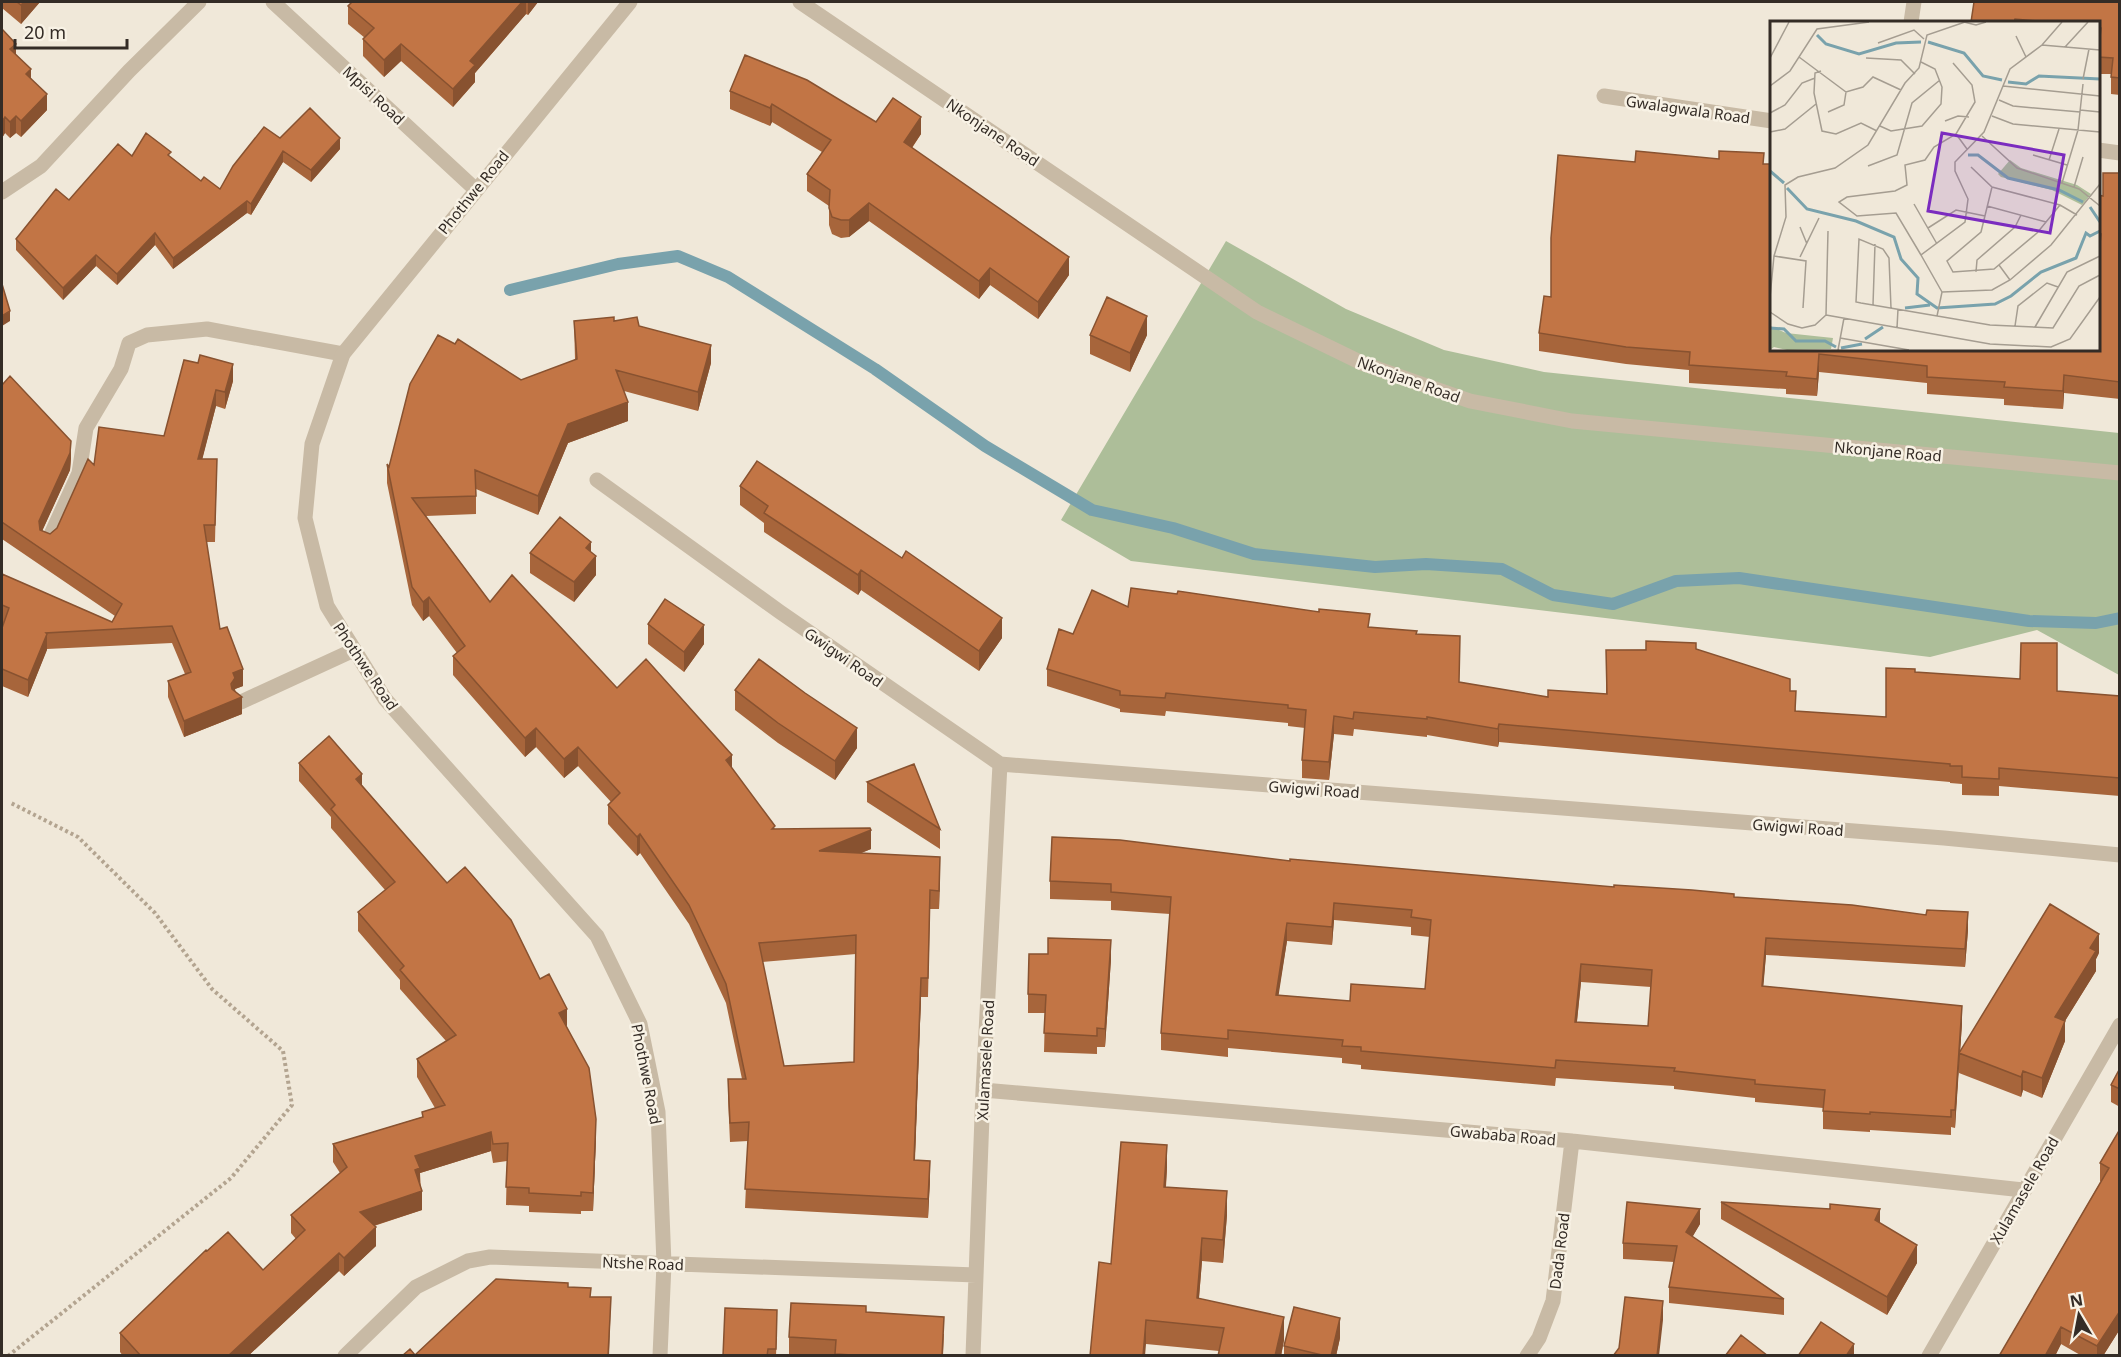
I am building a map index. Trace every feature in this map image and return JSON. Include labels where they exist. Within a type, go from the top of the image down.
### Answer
[{"type":"street","points":[[2,192],[41,166],[129,71],[199,2]]},
{"type":"street","name":"Mpisi Road","points":[[273,2],[475,189]]},
{"type":"street","name":"Phothwe Road","points":[[630,2],[475,189],[343,354],[312,444],[305,518],[327,606],[385,699],[597,936],[640,1024],[658,1112],[664,1264],[660,1356]]},
{"type":"street","name":"Nkonjane Road","points":[[800,2],[1257,312],[1364,364],[1470,401],[1572,421],[2120,473]]},
{"type":"street","points":[[1911,21],[1914,2]]},
{"type":"street","name":"Gwalagwala Road","points":[[1604,96],[1770,121]]},
{"type":"street","points":[[2100,150],[2120,153]]},
{"type":"street","points":[[48,541],[79,473],[86,428],[121,369],[129,343],[147,334],[207,329],[343,354]]},
{"type":"street","name":"Gwigwi Road","points":[[597,480],[780,612],[1000,764],[1920,836],[2120,855]]},
{"type":"street","points":[[241,702],[354,651]]},
{"type":"street","name":"Xulamasele Road","points":[[973,1356],[983,1090],[1000,764]]},
{"type":"street","name":"Xulamasele Road","points":[[1929,1356],[2120,1025]]},
{"type":"street","name":"Gwababa Road","points":[[983,1090],[1572,1141],[2023,1191]]},
{"type":"street","name":"Dada Road","points":[[1527,1356],[1539,1338],[1553,1302],[1572,1141]]},
{"type":"street","name":"Ntshe Road","points":[[345,1356],[416,1287],[468,1261],[490,1257],[976,1275]]},
{"type":"path","points":[[8,1356],[231,1178],[292,1105],[283,1051],[212,988],[155,913],[78,837],[11,803]]},
{"type":"green space","points":[[1226,241],[1346,309],[1444,350],[1544,372],[2119,433],[2119,675],[2037,630],[1930,657],[1131,561],[1061,520]]},
{"type":"building","points":[[352,2],[522,2],[470,61],[475,65],[453,89],[401,44],[384,60],[363,39],[374,28],[348,6]]},
{"type":"building","points":[[1974,2],[2120,2],[2120,78],[2111,77],[2113,58],[2100,57],[2100,21],[2015,19],[2014,21],[1971,21]]},
{"type":"building","points":[[2,29],[16,44],[10,49],[31,69],[26,74],[47,94],[21,121],[16,116],[10,122],[5,117],[2,122]]},
{"type":"building","points":[[745,55],[807,80],[876,122],[893,98],[921,117],[904,142],[1069,257],[1038,302],[990,268],[979,281],[869,203],[849,220],[832,217],[829,208],[830,190],[807,174],[831,140],[772,104],[770,108],[730,91]]},
{"type":"building","points":[[310,108],[340,138],[311,170],[283,151],[251,204],[247,201],[173,258],[155,233],[117,274],[96,255],[63,288],[16,239],[56,189],[69,200],[118,144],[132,156],[146,133],[171,152],[168,155],[201,181],[204,177],[220,189],[233,166],[264,127],[280,138]]},
{"type":"building","points":[[1636,151],[1719,159],[1719,151],[1764,153],[1763,164],[1770,164],[1770,351],[2100,351],[2100,195],[2103,196],[2103,173],[2120,173],[2120,382],[2064,375],[2063,391],[2004,387],[2005,382],[1927,377],[1927,366],[1819,354],[1817,379],[1786,376],[1787,372],[1689,365],[1690,352],[1626,347],[1539,333],[1544,296],[1551,297],[1551,238],[1558,155],[1635,162]]},
{"type":"building","points":[[2,284],[10,311],[2,316]]},
{"type":"building","points":[[1107,297],[1147,316],[1130,353],[1090,335]]},
{"type":"building","points":[[614,317],[614,321],[637,317],[639,326],[711,345],[698,392],[616,370],[628,402],[568,424],[538,496],[475,470],[476,496],[412,498],[490,602],[512,575],[617,688],[646,659],[732,755],[726,760],[775,826],[772,829],[870,828],[871,830],[819,851],[940,857],[939,891],[930,890],[928,978],[921,978],[914,1160],[930,1161],[928,1199],[745,1189],[749,1122],[730,1123],[728,1079],[746,1079],[726,984],[689,905],[640,834],[637,837],[608,805],[620,793],[578,747],[564,759],[536,728],[525,738],[453,656],[465,646],[429,597],[423,602],[412,587],[387,464],[389,467],[410,384],[438,335],[455,344],[458,339],[521,380],[577,359],[574,321]],"holes":[[[856,935],[854,1062],[784,1066],[759,943]]]},
{"type":"building","points":[[200,355],[233,364],[225,392],[216,390],[198,459],[217,459],[215,525],[204,525],[220,629],[227,627],[243,669],[233,673],[235,678],[231,684],[232,689],[242,697],[184,721],[168,681],[191,672],[172,626],[46,633],[28,680],[2,669],[2,628],[9,608],[2,605],[2,574],[112,622],[122,604],[2,522],[2,385],[10,376],[71,441],[70,453],[39,521],[40,530],[50,534],[57,528],[88,459],[94,465],[99,427],[164,436],[184,360],[198,363]]},
{"type":"building","points":[[757,461],[902,558],[906,551],[1002,618],[979,651],[861,570],[858,575],[764,513],[768,506],[740,486]]},
{"type":"building","points":[[560,517],[591,542],[586,548],[596,556],[574,582],[530,553]]},
{"type":"building","points":[[1131,588],[1177,594],[1178,591],[1319,612],[1319,609],[1370,614],[1368,627],[1417,631],[1416,634],[1460,636],[1459,682],[1548,697],[1548,690],[1607,694],[1606,650],[1646,650],[1646,641],[1696,643],[1696,649],[1790,679],[1790,691],[1796,691],[1795,711],[1886,717],[1886,668],[2020,679],[2021,643],[2057,643],[2057,691],[2120,696],[2120,778],[1999,768],[1999,779],[1962,777],[1962,766],[1950,766],[1950,764],[1499,724],[1498,729],[1427,717],[1427,719],[1354,712],[1353,719],[1334,716],[1329,762],[1302,760],[1306,710],[1288,708],[1288,705],[1166,693],[1165,698],[1120,695],[1120,691],[1047,669],[1059,629],[1073,634],[1092,590],[1128,607]]},
{"type":"building","points":[[665,599],[704,625],[684,652],[648,624]]},
{"type":"building","points":[[759,659],[857,728],[835,761],[778,723],[735,690]]},
{"type":"building","points":[[329,736],[362,774],[356,779],[447,883],[465,867],[511,920],[540,979],[549,974],[567,1009],[559,1013],[589,1068],[596,1119],[593,1193],[581,1192],[581,1196],[529,1193],[529,1188],[506,1187],[508,1143],[493,1144],[491,1132],[415,1156],[420,1168],[415,1170],[422,1191],[360,1212],[376,1227],[344,1258],[339,1253],[228,1356],[141,1356],[120,1333],[206,1250],[228,1232],[263,1270],[305,1230],[291,1215],[347,1167],[333,1144],[423,1117],[422,1112],[445,1105],[417,1059],[456,1035],[400,970],[404,966],[358,912],[395,882],[331,809],[335,805],[299,763]]},
{"type":"building","points":[[914,764],[940,829],[867,782]]},
{"type":"building","points":[[1052,837],[1120,840],[1290,861],[1290,859],[1614,887],[1614,885],[1692,890],[1734,894],[1734,897],[1852,905],[1926,915],[1927,910],[1968,912],[1965,949],[1766,938],[1762,986],[1962,1006],[1955,1110],[1951,1110],[1951,1117],[1823,1111],[1825,1090],[1755,1084],[1755,1080],[1674,1071],[1675,1068],[1556,1060],[1555,1068],[1361,1051],[1361,1047],[1342,1046],[1343,1040],[1228,1030],[1228,1039],[1161,1033],[1171,897],[1111,892],[1111,884],[1050,881]],"holes":[[[1334,903],[1412,910],[1411,917],[1431,920],[1425,989],[1351,984],[1350,1001],[1276,995],[1287,923],[1332,927]],[[1581,964],[1652,970],[1648,1026],[1575,1022]]]},
{"type":"building","points":[[2050,904],[2099,934],[2090,948],[2096,951],[2055,1017],[2065,1021],[2042,1078],[2023,1071],[2021,1077],[1959,1053]]},
{"type":"building","points":[[1048,938],[1111,940],[1105,1029],[1097,1028],[1097,1036],[1044,1033],[1046,995],[1028,994],[1029,954],[1048,954]]},
{"type":"building","points":[[2120,1068],[2120,1089],[2111,1085]]},
{"type":"building","points":[[2120,1129],[2120,1311],[2097,1346],[2061,1327],[2045,1356],[1999,1356],[2109,1168],[2100,1163]]},
{"type":"building","points":[[1121,1142],[1167,1145],[1164,1187],[1227,1191],[1223,1240],[1202,1238],[1197,1298],[1284,1317],[1275,1356],[1218,1356],[1224,1328],[1146,1320],[1143,1356],[1090,1356],[1099,1262],[1111,1264]]},
{"type":"building","points":[[1627,1202],[1700,1209],[1686,1232],[1784,1299],[1669,1287],[1677,1246],[1623,1243]]},
{"type":"building","points":[[1721,1202],[1830,1209],[1830,1204],[1880,1209],[1875,1220],[1917,1245],[1887,1297]]},
{"type":"building","points":[[496,1279],[568,1283],[568,1287],[591,1288],[590,1297],[611,1297],[608,1356],[402,1356],[410,1349],[415,1355]]},
{"type":"building","points":[[1625,1297],[1663,1301],[1657,1356],[1613,1356],[1619,1348]]},
{"type":"building","points":[[791,1303],[866,1306],[866,1312],[944,1317],[942,1356],[835,1354],[836,1340],[789,1337]]},
{"type":"building","points":[[1294,1307],[1340,1318],[1331,1356],[1284,1346]]},
{"type":"building","points":[[725,1308],[777,1310],[776,1349],[768,1349],[767,1356],[723,1356]]},
{"type":"building","points":[[1821,1322],[1854,1344],[1846,1356],[1798,1356]]},
{"type":"building","points":[[1741,1335],[1768,1356],[1725,1356]]},
{"type":"waterway","points":[[510,290],[618,264],[678,256],[728,277],[875,369],[985,446],[1092,510],[1173,528],[1254,554],[1375,567],[1426,564],[1502,569],[1553,595],[1613,604],[1676,581],[1739,578],[2029,621],[2096,623],[2120,618]]}]
